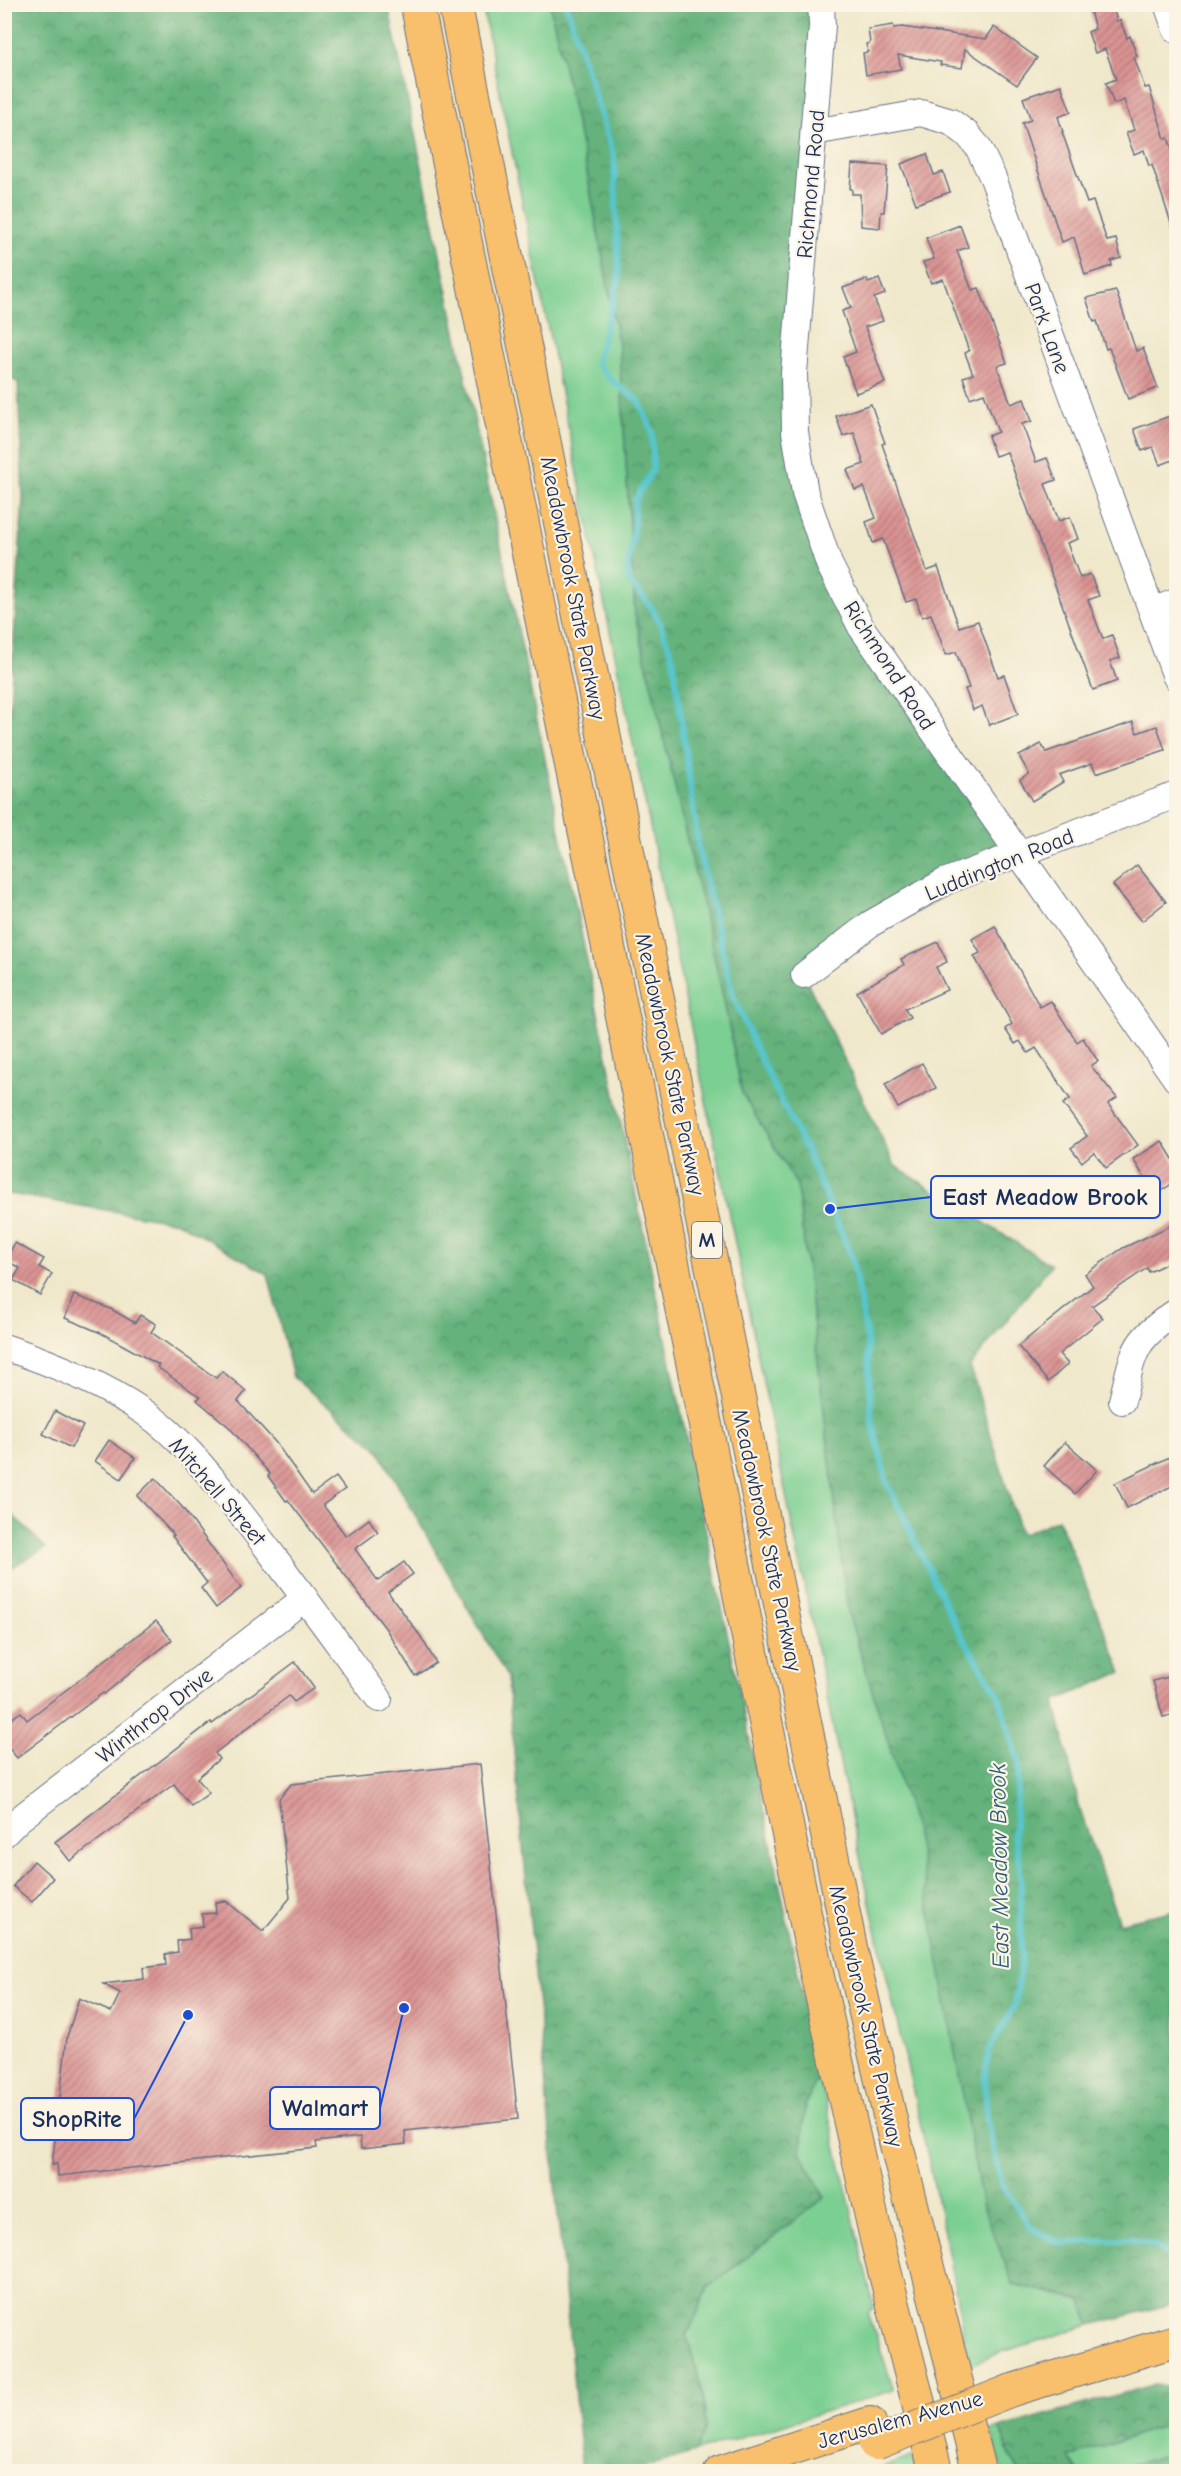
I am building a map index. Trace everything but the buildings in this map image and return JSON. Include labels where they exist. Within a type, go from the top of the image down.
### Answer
[{"type":"highway","name":"Meadowbrook State Parkway","points":[[417,4],[816,1970],[878,2245],[936,2472]]},
{"type":"highway","name":"Meadowbrook State Parkway","points":[[455,4],[851,1950],[894,2139],[979,2472]]},
{"type":"main road","name":"Jerusalem Avenue","points":[[720,2472],[873,2433],[1176,2341]]},
{"type":"main road","name":"Jerusalem Avenue","points":[[785,2472],[873,2433]]},
{"type":"street","name":"Richmond Road","points":[[821,4],[822,26],[794,373],[795,432],[806,493],[830,564],[861,627],[1176,1079]]},
{"type":"street","points":[[1167,4],[1176,30]]},
{"type":"street","name":"Park Lane","points":[[814,132],[921,113],[951,122],[967,134],[978,147],[993,178],[1176,677]]},
{"type":"street","points":[[1152,611],[1176,602]]},
{"type":"street","name":"Luddington Road","points":[[804,975],[870,924],[935,887],[1176,795]]},
{"type":"street","points":[[1122,1401],[1134,1352],[1139,1342],[1176,1312]]},
{"type":"street","name":"Mitchell Street","points":[[4,1347],[81,1376],[145,1412],[206,1470],[289,1575],[379,1699]]},
{"type":"street","name":"Winthrop Drive","points":[[4,1834],[27,1813],[304,1598]]},
{"type":"green space","points":[[4,5],[388,5],[819,2074],[805,2105],[801,2154],[825,2197],[708,2287],[687,2336],[703,2394],[706,2429],[695,2452],[631,2471],[582,2471],[507,1677],[377,1448],[293,1377],[268,1274],[177,1222],[5,1193],[4,740],[8,734],[23,498],[18,382],[4,376]]},
{"type":"green space","points":[[482,5],[550,5],[586,167],[619,346],[635,614],[723,995],[742,1093],[797,1185],[848,1612],[915,1829],[1013,2283],[1082,2300],[1090,2325],[999,2353],[969,2366],[924,2139],[840,1762]]},
{"type":"green space","points":[[550,5],[821,5],[794,373],[829,564],[1018,854],[804,975],[895,1166],[1051,1265],[970,1366],[1021,1535],[1058,1519],[1122,1672],[1055,1701],[1080,1810],[1119,1923],[1176,1910],[1176,2303],[1090,2325],[1082,2300],[1013,2284],[982,2204],[915,1829],[848,1612],[797,1185],[742,1093],[723,995],[635,614],[619,346],[586,167]]},
{"type":"green space","points":[[5,1508],[46,1548],[4,1571]]},
{"type":"green space","points":[[819,2074],[874,2307],[868,2313],[894,2390],[695,2452],[706,2429],[703,2394],[687,2337],[708,2287],[825,2197],[801,2154],[805,2105]]},
{"type":"green space","points":[[1153,2385],[1176,2386],[1176,2422],[1069,2457],[1078,2471],[1018,2471],[999,2428]]},
{"type":"green space","points":[[1176,2422],[1176,2453],[1106,2472],[1078,2471],[1069,2457]]},
{"type":"green space","points":[[999,2428],[1018,2471],[1003,2471],[991,2431]]},
{"type":"green space","points":[[1176,2453],[1176,2471],[1106,2471]]},
{"type":"green space","points":[[915,2456],[919,2471],[868,2472]]},
{"type":"waterway","name":"East Meadow Brook","points":[[566,4],[614,157],[619,279],[596,363],[611,380],[639,401],[652,431],[653,469],[635,500],[633,536],[627,571],[629,581],[651,607],[660,623],[673,658],[699,852],[733,996],[759,1056],[808,1154],[852,1258],[867,1339],[872,1421],[887,1483],[957,1628],[999,1696],[1019,1763],[1014,1833],[1021,1875],[1021,1964],[1015,2005],[989,2050],[985,2075],[987,2121],[1002,2185],[1031,2228],[1059,2243],[1130,2239],[1156,2246],[1176,2264]]},
{"type":"place","name":"East Meadow Brook","points":[[830,1209]]},
{"type":"place","name":"Walmart","points":[[404,2008]]},
{"type":"place","name":"ShopRite","points":[[188,2015]]}]
